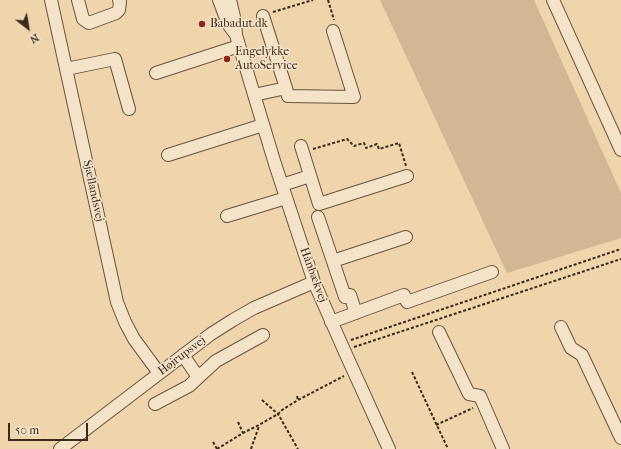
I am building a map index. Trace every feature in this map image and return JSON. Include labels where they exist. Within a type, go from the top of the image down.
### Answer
[{"type":"street","name":"Sjællandsvej","points":[[53,0],[66,69],[117,302],[134,339],[159,373]]},
{"type":"street","points":[[78,0],[83,19],[89,23],[116,13],[120,10],[119,0]]},
{"type":"street","name":"Hånbækvej","points":[[219,0],[228,24],[237,40],[286,198],[314,282],[389,449]]},
{"type":"street","name":"Hånbækvej","points":[[230,0],[236,21],[237,40]]},
{"type":"street","points":[[553,0],[621,150]]},
{"type":"street","points":[[263,16],[288,96],[354,97],[333,31]]},
{"type":"street","points":[[156,73],[237,40]]},
{"type":"street","points":[[66,69],[115,59],[129,109]]},
{"type":"street","points":[[254,95],[286,88]]},
{"type":"street","points":[[168,155],[263,125]]},
{"type":"street","points":[[302,150],[319,204],[407,176]]},
{"type":"street","points":[[282,185],[310,176]]},
{"type":"street","points":[[227,216],[286,198]]},
{"type":"street","points":[[318,217],[345,297],[350,295],[356,312]]},
{"type":"street","points":[[333,261],[406,237]]},
{"type":"street","points":[[333,327],[356,312],[404,295],[407,302],[492,272]]},
{"type":"street","name":"Højrupsvej","points":[[60,449],[211,334],[254,308],[314,282]]},
{"type":"street","points":[[561,327],[571,348],[582,355],[621,438]]},
{"type":"street","points":[[439,332],[469,394],[480,396],[504,449]]},
{"type":"street","points":[[156,404],[189,386],[216,361],[263,335]]},
{"type":"street","points":[[183,355],[198,377]]},
{"type":"path","points":[[328,0],[337,29],[333,31]]},
{"type":"path","points":[[302,150],[347,139],[354,146],[364,143],[366,148],[378,144],[379,149],[399,143],[408,173],[407,176]]},
{"type":"path","points":[[333,327],[349,340],[621,249]]},
{"type":"path","points":[[344,350],[621,259]]},
{"type":"path","points":[[213,442],[217,449],[278,414],[298,400],[353,371]]},
{"type":"path","points":[[412,372],[448,449]]},
{"type":"path","points":[[297,396],[298,400]]},
{"type":"path","points":[[262,400],[278,414],[298,449]]},
{"type":"path","points":[[436,425],[483,403]]},
{"type":"path","points":[[238,422],[243,433]]},
{"type":"path","points":[[251,449],[259,425]]},
{"type":"shaded area","points":[[380,0],[534,0],[621,193],[621,238],[507,273]]},
{"type":"place","name":"Babadut.dk","points":[[202,24]]},
{"type":"place","name":"Engelykke AutoService","points":[[227,59]]}]
